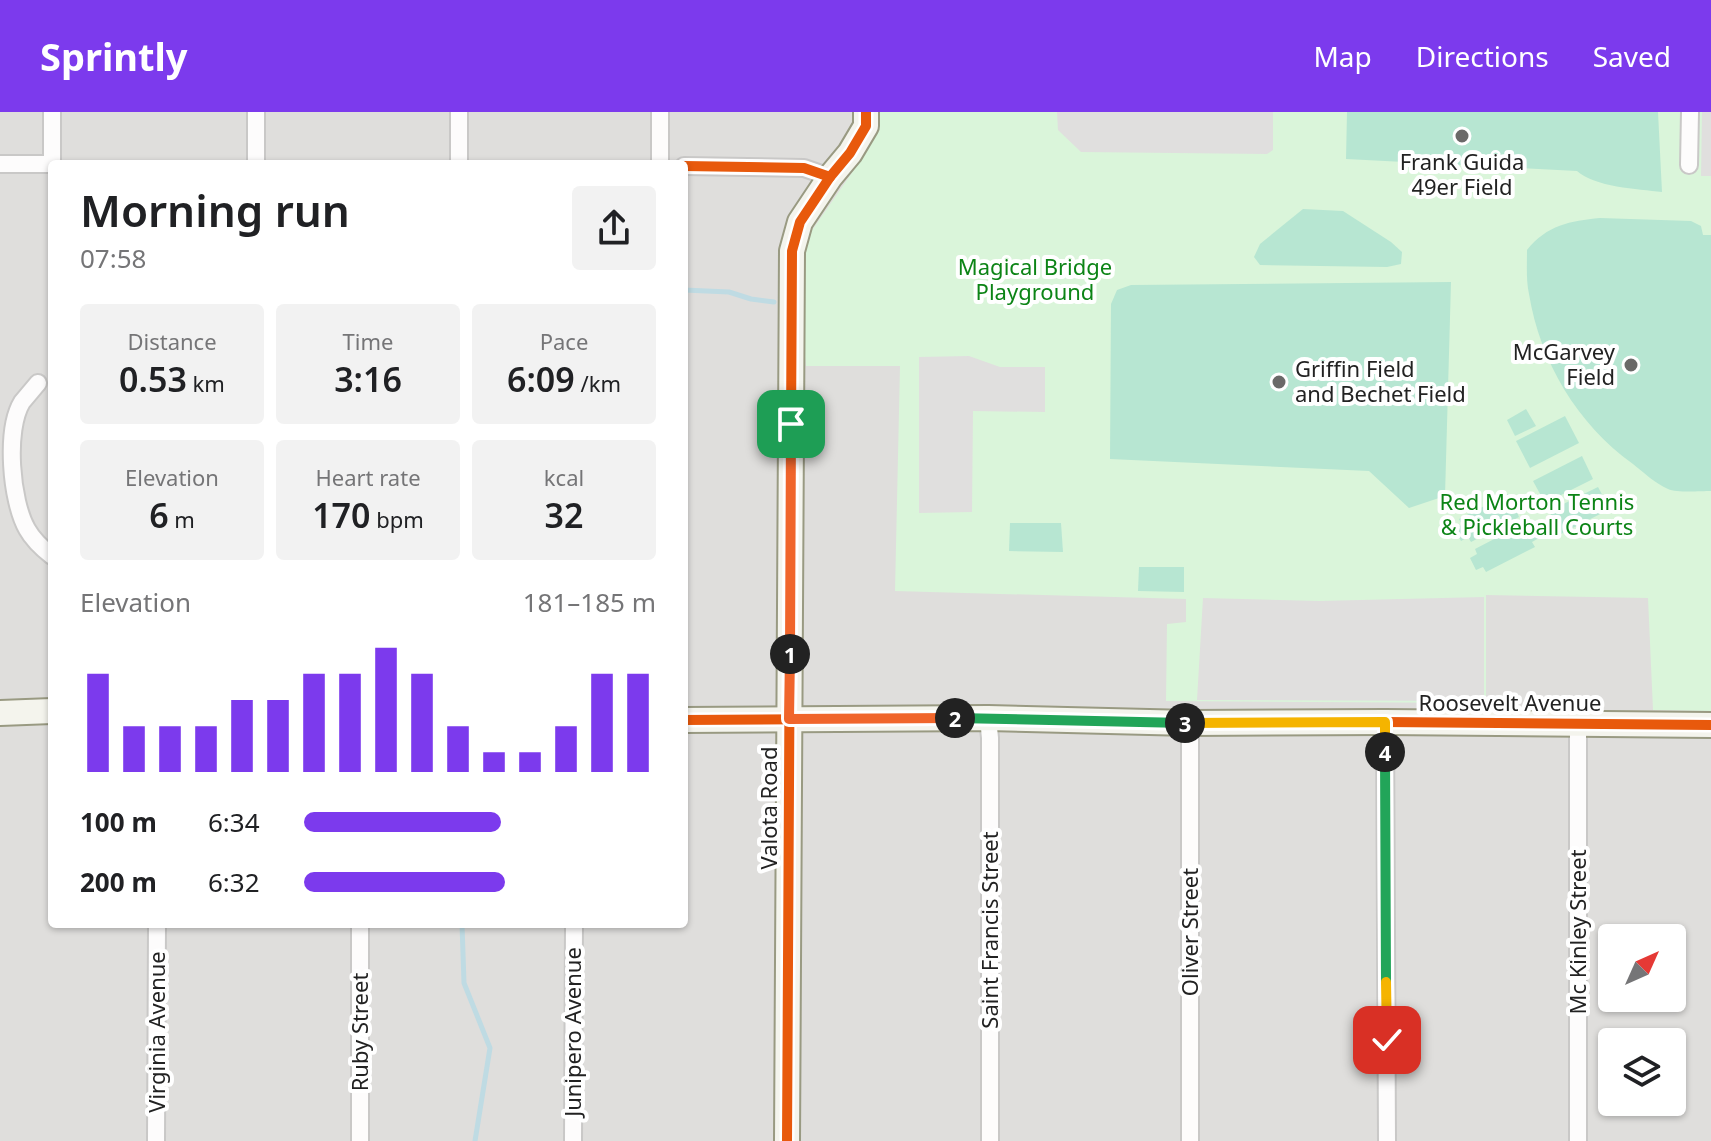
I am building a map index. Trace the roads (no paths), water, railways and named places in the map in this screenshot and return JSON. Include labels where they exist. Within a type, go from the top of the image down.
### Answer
[{"type":"street","points":[[52,112],[52,160]]},
{"type":"street","points":[[256,112],[256,160]]},
{"type":"street","points":[[459,112],[459,160]]},
{"type":"street","points":[[660,112],[660,160]]},
{"type":"street","name":"Valota Road","points":[[787,1141],[792,251],[800,222],[866,126],[866,112]]},
{"type":"street","points":[[1689,165],[1690,112]]},
{"type":"street","points":[[0,164],[48,164]]},
{"type":"street","points":[[688,166],[804,168],[830,177]]},
{"type":"street","points":[[38,383],[21,404],[11,457],[15,497],[27,529],[48,553]]},
{"type":"street","points":[[0,713],[48,711]]},
{"type":"street","name":"Roosevelt Avenue","points":[[688,720],[988,718],[1190,723],[1711,725]]},
{"type":"street","name":"Saint Francis Street","points":[[988,718],[990,1141]]},
{"type":"street","points":[[1385,722],[1387,1141]]},
{"type":"street","name":"Oliver Street","points":[[1190,723],[1190,1141]]},
{"type":"street","name":"Mc Kinley Street","points":[[1578,723],[1578,1141]]},
{"type":"street","name":"Virginia Avenue","points":[[156,1141],[157,928]]},
{"type":"street","name":"Ruby Street","points":[[360,928],[360,1141]]},
{"type":"street","name":"Junipero Avenue","points":[[573,1141],[574,928]]},
{"type":"waterway","points":[[688,290],[729,292],[774,302]]},
{"type":"waterway","points":[[462,928],[464,983],[490,1048],[475,1141]]},
{"type":"place","name":"Frank Guida 49er Field","points":[[1462,136]]},
{"type":"place","name":"McGarvey Field","points":[[1631,365]]},
{"type":"place","name":"Griffin Field and Bechet Field","points":[[1279,382]]},
{"type":"park label","name":"Magical Bridge Playground","points":[[1035,280]]},
{"type":"park label","name":"Red Morton Tennis & Pickleball Courts","points":[[1537,514]]}]
